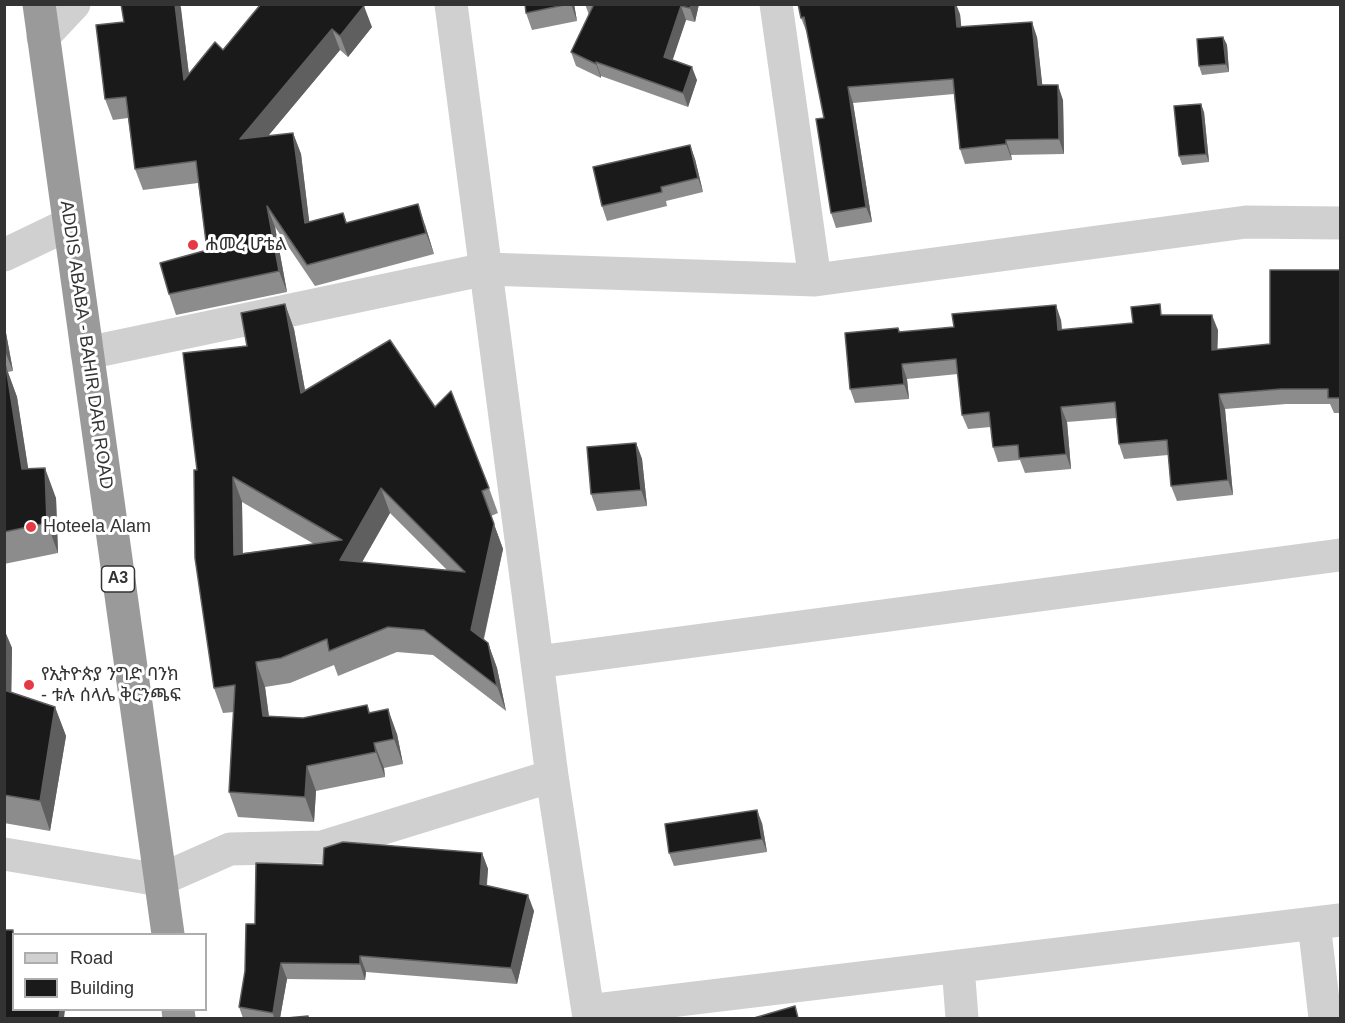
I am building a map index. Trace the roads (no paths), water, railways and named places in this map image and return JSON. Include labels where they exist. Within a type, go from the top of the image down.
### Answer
[{"type":"highway","name":"ADDIS ABABA - BAHIR DAR ROAD","points":[[39,4],[168,933]]},
{"type":"street","points":[[43,37],[74,4]]},
{"type":"street","points":[[451,4],[552,776],[588,1015],[958,966],[1328,922],[1325,1018]]},
{"type":"street","points":[[776,4],[816,280]]},
{"type":"street","points":[[87,352],[486,269],[816,280],[1246,222],[1341,223]]},
{"type":"street","points":[[4,255],[69,224]]},
{"type":"street","points":[[537,662],[1341,555]]},
{"type":"street","points":[[4,854],[160,880],[230,849],[322,847],[552,776]]},
{"type":"street","points":[[958,966],[962,1018]]},
{"type":"place","name":"ሐመረ ሆቴል","points":[[193,245]]},
{"type":"place","name":"Hoteela Alam","points":[[31,527]]},
{"type":"place","name":"የኢትዮጵያ ንግድ ባንክ - ቱሉ ሰላሌ ቅርንጫፍ","points":[[29,685]]}]
